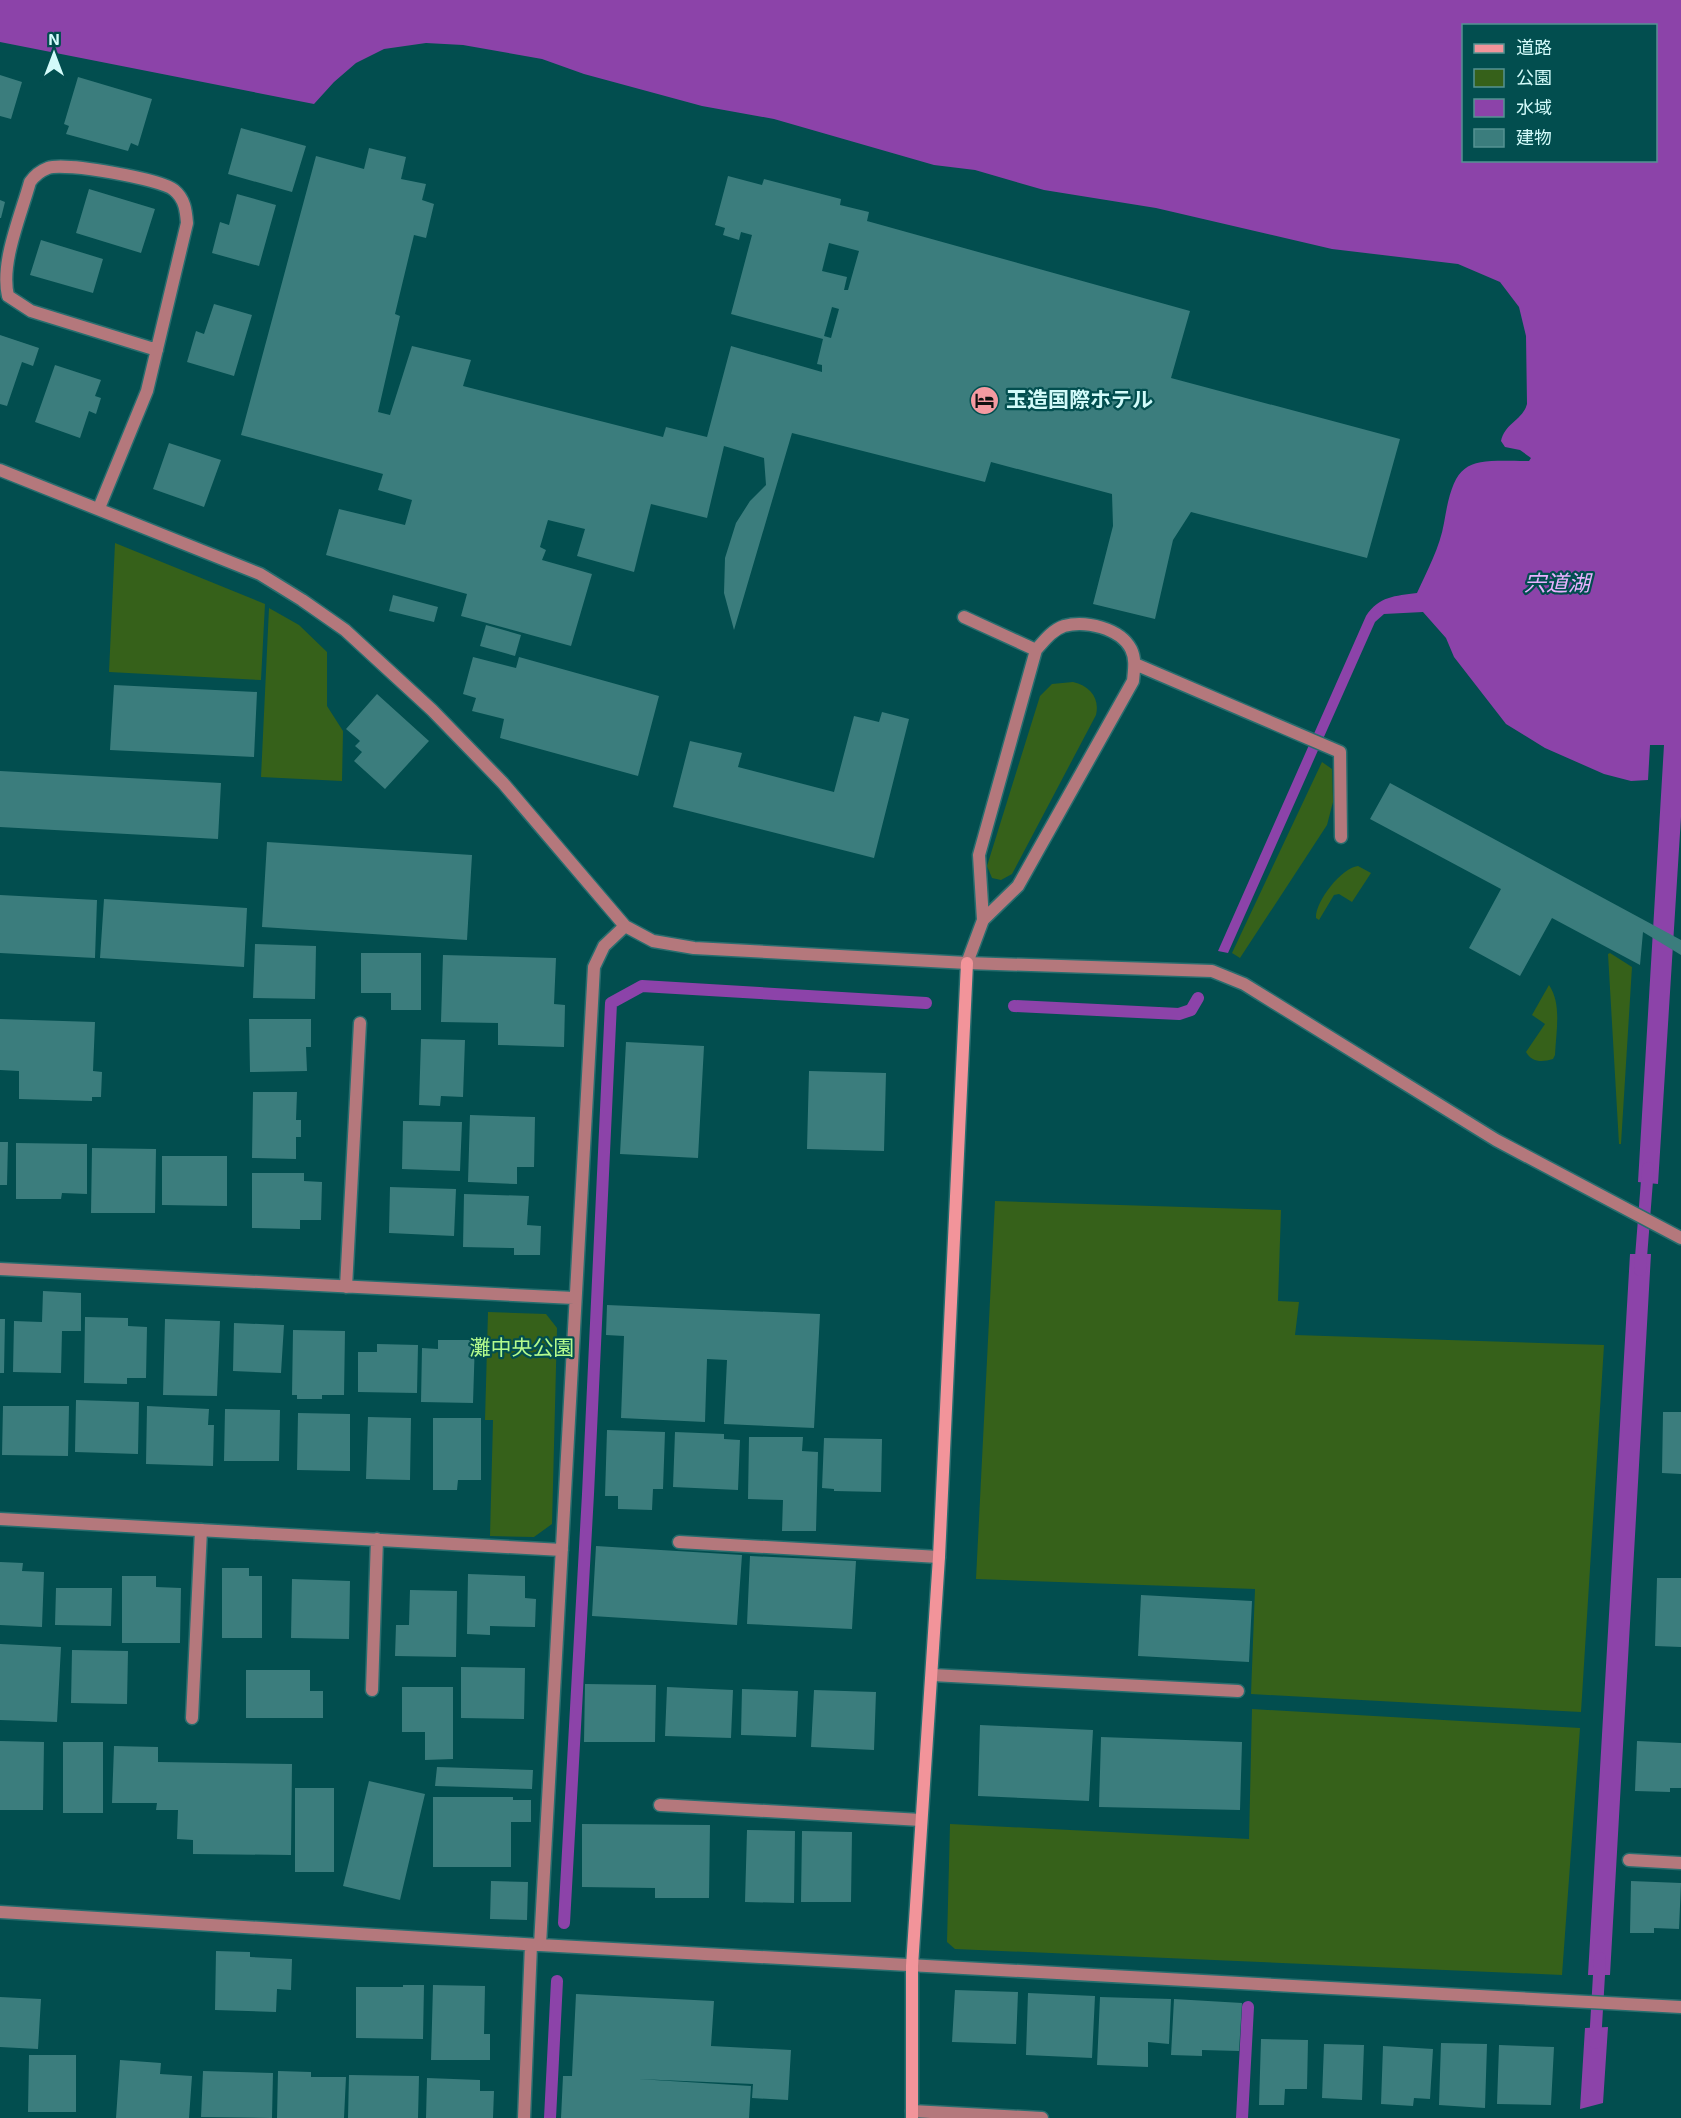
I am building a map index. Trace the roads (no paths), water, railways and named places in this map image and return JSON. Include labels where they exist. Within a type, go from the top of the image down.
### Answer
[{"type":"street","points":[[99,508],[147,391],[157,350],[187,224],[186,209],[173,188],[158,183],[79,167],[50,167],[36,174],[30,182],[6,266],[5,284],[8,296],[31,311],[157,350]]},
{"type":"street","points":[[0,470],[260,574],[345,630],[432,710],[503,783],[625,926],[653,941],[694,948],[967,963],[1197,969],[1227,975],[1496,1140],[1681,1238]]},
{"type":"street","points":[[964,617],[1036,650]]},
{"type":"street","points":[[983,920],[1018,886],[1133,681],[1135,664],[1131,648],[1121,638],[1097,627],[1079,624],[1062,627],[1050,634],[1036,650],[979,855],[983,920],[967,963],[939,1557],[912,1966],[912,2115],[1042,2118]]},
{"type":"street","points":[[1135,664],[1331,746],[1340,752],[1342,757],[1341,837]]},
{"type":"street","points":[[524,2118],[562,1550],[574,1298],[594,967],[604,946],[625,926]]},
{"type":"street","points":[[346,1287],[360,1023]]},
{"type":"street","points":[[0,1269],[574,1298]]},
{"type":"street","points":[[0,1519],[562,1550]]},
{"type":"street","points":[[192,1718],[201,1530]]},
{"type":"street","points":[[372,1690],[377,1539]]},
{"type":"street","points":[[679,1542],[939,1557]]},
{"type":"street","points":[[932,1675],[1238,1691]]},
{"type":"street","points":[[660,1806],[921,1820]]},
{"type":"street","points":[[1629,1860],[1681,1863]]},
{"type":"street","points":[[0,1912],[536,1945],[1681,2007]]},
{"type":"water","name":"宍道湖","points":[[0,0],[1681,0],[1681,817],[1658,1184],[1638,1182],[1664,745],[1650,745],[1648,780],[1631,781],[1604,774],[1545,748],[1506,724],[1454,657],[1446,638],[1423,612],[1384,614],[1375,622],[1228,953],[1218,951],[1366,616],[1376,604],[1382,601],[1395,596],[1417,593],[1436,550],[1448,501],[1459,474],[1467,467],[1478,463],[1529,461],[1531,458],[1520,450],[1505,447],[1501,441],[1506,430],[1522,414],[1527,404],[1526,336],[1519,307],[1500,282],[1458,264],[1332,249],[1156,208],[1044,190],[975,170],[934,165],[774,119],[702,106],[584,74],[542,59],[463,45],[426,43],[384,49],[356,63],[314,104],[0,42]]},
{"type":"water","points":[[1630,1254],[1651,1254],[1610,1975],[1588,1975]]},
{"type":"water","points":[[1608,2027],[1603,2103],[1580,2109],[1585,2028]]},
{"type":"waterway","points":[[564,1923],[588,1494],[611,1003],[642,986],[926,1003]]},
{"type":"waterway","points":[[1014,1006],[1179,1014],[1191,1010],[1198,998]]},
{"type":"waterway","points":[[1640,1270],[1648,1168]]},
{"type":"waterway","points":[[1595,2043],[1600,1958]]},
{"type":"waterway","points":[[550,2118],[557,1981]]},
{"type":"waterway","points":[[1242,2118],[1248,2007]]},
{"type":"place","name":"玉造国際ホテル","points":[[985,400]]},
{"type":"park label","name":"灘中央公園","points":[[522,1348]]}]
